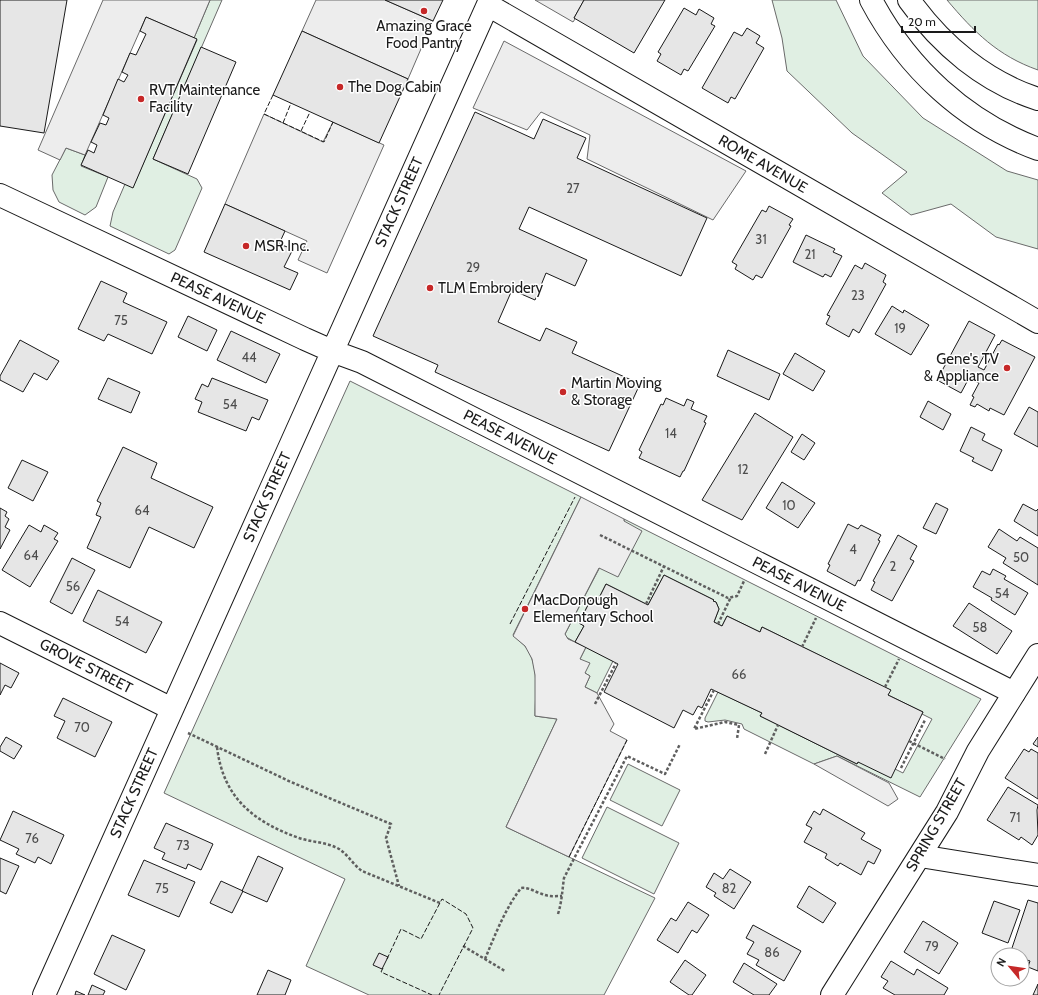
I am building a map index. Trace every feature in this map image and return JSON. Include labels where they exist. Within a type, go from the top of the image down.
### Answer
[{"type":"main road","points":[[871,0],[889,30],[905,52],[922,72],[942,91],[962,108],[981,121],[1016,140],[1038,148]]},
{"type":"main road","points":[[909,0],[938,35],[967,62],[1006,86],[1038,100]]},
{"type":"main road","name":"ROME AVENUE","points":[[489,3],[1038,322]]},
{"type":"main road","name":"STACK STREET","points":[[44,995],[489,3]]},
{"type":"main road","name":"PEASE AVENUE","points":[[0,194],[332,351],[362,362],[1014,693]]},
{"type":"main road","name":"GROVE STREET","points":[[0,623],[172,709]]},
{"type":"main road","name":"SPRING STREET","points":[[832,995],[920,856],[946,812],[978,751],[1038,655]]},
{"type":"main road","points":[[920,856],[1038,875]]},
{"type":"path","points":[[600,535],[728,598],[731,596],[737,596],[746,577]]},
{"type":"path","points":[[646,604],[664,566]]},
{"type":"path","points":[[718,624],[731,596]]},
{"type":"path","points":[[802,647],[818,614]]},
{"type":"path","points":[[885,687],[901,655]]},
{"type":"path","points":[[595,704],[616,662]]},
{"type":"path","points":[[714,690],[694,729],[725,722],[739,725],[736,739]]},
{"type":"path","points":[[901,768],[925,720]]},
{"type":"path","points":[[765,754],[778,725]]},
{"type":"path","points":[[187,733],[291,782],[391,824],[386,838],[399,886]]},
{"type":"path","points":[[909,741],[945,758]]},
{"type":"path","points":[[558,914],[564,878],[627,756],[665,774],[680,744]]},
{"type":"path","points":[[217,747],[218,758],[229,789],[240,803],[266,823],[284,833],[301,839],[335,847],[343,852],[356,867],[362,871],[440,903]]},
{"type":"path","points":[[485,959],[507,911],[521,888],[526,887],[543,895],[562,896]]},
{"type":"path","points":[[463,946],[505,971]]},
{"type":"green space","points":[[210,0],[222,0],[153,159],[197,179],[202,188],[175,250],[169,254],[110,226],[113,212],[125,184],[133,187],[197,40],[194,38]]},
{"type":"green space","points":[[772,0],[836,0],[863,56],[923,118],[1007,171],[1038,180],[1038,249],[996,237],[951,204],[911,215],[882,193],[907,172],[852,133],[787,71],[782,38]]},
{"type":"green space","points":[[947,0],[1038,0],[1038,70],[1011,58],[988,42],[977,33]]},
{"type":"green space","points":[[66,148],[85,155],[81,166],[108,177],[96,207],[85,215],[59,202],[53,190],[52,175]]},
{"type":"green space","name":"MacDonough Elementary School","points":[[350,381],[581,497],[513,635],[525,646],[533,662],[536,680],[535,716],[557,719],[506,827],[655,898],[604,995],[369,995],[306,966],[345,879],[164,793]]},
{"type":"green space","points":[[624,519],[981,699],[920,797],[837,756],[814,764],[744,729],[742,724],[725,720],[705,721],[705,718],[718,692],[762,713],[760,716],[857,764],[858,762],[895,769],[903,773],[932,719],[922,714],[923,712],[888,695],[890,690],[762,627],[760,632],[727,616],[722,626],[714,622],[719,609],[716,602],[713,601],[714,600],[664,575],[648,605],[606,584],[598,600],[592,597],[579,623],[584,626],[575,642],[566,637],[565,634]]},
{"type":"green space","points":[[586,647],[613,661],[597,693],[585,687],[590,676],[585,673],[580,659]]},
{"type":"green space","points":[[628,764],[680,790],[662,826],[610,800]]},
{"type":"green space","points":[[607,807],[679,843],[654,894],[582,858]]},
{"type":"shaded area","points":[[103,0],[210,0],[194,38],[146,17],[85,155],[66,148],[60,160],[38,150]]},
{"type":"shaded area","points":[[316,0],[385,0],[433,21],[408,79],[302,31]]},
{"type":"shaded area","points":[[535,0],[584,0],[573,22]]},
{"type":"shaded area","points":[[504,41],[746,171],[713,220],[587,159],[590,135],[541,112],[527,130],[473,108]]},
{"type":"shaded area","points":[[264,114],[323,142],[333,122],[384,145],[327,273],[298,260],[307,241],[225,204]]},
{"type":"shaded area","points":[[581,497],[624,519],[624,521],[642,531],[618,577],[599,568],[565,634],[568,639],[586,647],[580,659],[590,663],[585,673],[590,676],[585,687],[597,693],[614,724],[610,731],[627,740],[569,857],[506,827],[557,719],[535,716],[535,675],[532,659],[525,646],[513,636]]},
{"type":"shaded area","points":[[837,756],[889,783],[898,799],[888,806],[814,764]]},
{"type":"building","points":[[0,0],[67,0],[44,133],[0,126]]},
{"type":"building","name":"Amazing Grace Food Pantry","points":[[385,0],[443,0],[433,21]]},
{"type":"building","points":[[584,0],[665,0],[634,53],[574,18]]},
{"type":"building","points":[[684,8],[696,15],[699,9],[714,18],[711,24],[715,26],[688,71],[684,69],[681,75],[657,61],[661,54],[658,52]]},
{"type":"building","name":"RVT Maintenance Facility","points":[[146,17],[197,39],[133,188],[81,165],[88,150],[94,153],[97,145],[91,142],[100,123],[106,125],[109,118],[103,115],[118,79],[124,82],[128,75],[122,72],[130,53],[136,55],[146,34],[140,31]]},
{"type":"building","points":[[747,28],[760,36],[756,43],[764,48],[735,99],[731,97],[728,103],[702,88],[734,32],[742,36]]},
{"type":"building","name":"The Dog Cabin","points":[[302,31],[408,79],[379,143],[273,95]]},
{"type":"building","points":[[201,47],[236,62],[188,174],[153,159]]},
{"type":"building","points":[[475,112],[534,139],[543,119],[586,138],[577,158],[707,218],[681,276],[529,207],[519,229],[587,260],[575,286],[546,273],[535,300],[512,290],[498,322],[540,341],[546,328],[577,342],[572,353],[640,384],[609,451],[435,372],[438,365],[373,336]]},
{"type":"building","name":"MSR Inc.","points":[[225,204],[285,231],[279,244],[293,249],[284,267],[298,273],[290,290],[204,252]]},
{"type":"building","points":[[769,206],[793,219],[789,225],[791,226],[762,278],[756,275],[753,280],[735,269],[737,265],[732,262],[762,210],[766,212]]},
{"type":"building","points":[[806,235],[835,249],[833,252],[842,256],[831,277],[825,274],[823,277],[793,262]]},
{"type":"building","points":[[865,263],[886,275],[883,282],[886,284],[859,333],[853,329],[849,337],[826,324],[830,316],[827,315],[855,265],[862,269]]},
{"type":"building","points":[[101,281],[127,293],[123,302],[167,322],[152,354],[108,334],[104,341],[78,329]]},
{"type":"building","points":[[892,306],[903,313],[904,310],[929,325],[911,355],[875,334]]},
{"type":"building","points":[[188,316],[217,330],[207,351],[178,337]]},
{"type":"building","name":"Gene's TV & Appliance","points":[[969,321],[995,335],[978,367],[984,370],[998,344],[999,345],[1002,340],[1035,357],[1004,415],[990,408],[989,411],[977,404],[975,407],[970,405],[974,397],[972,396],[979,383],[969,378],[961,393],[937,380]]},
{"type":"building","points":[[231,331],[280,354],[266,383],[217,360]]},
{"type":"building","points":[[20,340],[59,361],[47,380],[34,373],[23,392],[0,380],[0,376]]},
{"type":"building","points":[[728,350],[780,374],[769,400],[717,376]]},
{"type":"building","points":[[795,353],[825,371],[813,391],[783,374]]},
{"type":"building","points":[[108,378],[140,392],[131,413],[98,399]]},
{"type":"building","points":[[212,378],[268,400],[259,420],[252,417],[246,431],[198,412],[202,402],[195,399],[202,384],[208,387]]},
{"type":"building","points":[[666,398],[684,406],[687,399],[694,402],[691,409],[707,416],[704,422],[706,423],[680,477],[639,458],[642,452],[639,450],[661,404],[663,405]]},
{"type":"building","points":[[928,401],[951,414],[943,430],[920,417]]},
{"type":"building","points":[[1029,407],[1038,412],[1038,447],[1014,434]]},
{"type":"building","points":[[755,413],[793,437],[742,520],[702,500]]},
{"type":"building","points":[[971,427],[985,434],[982,440],[1002,450],[992,471],[972,461],[974,458],[960,451]]},
{"type":"building","points":[[802,434],[815,443],[804,460],[791,452]]},
{"type":"building","points":[[123,447],[157,463],[151,478],[213,507],[194,548],[149,527],[130,568],[87,548],[101,517],[96,515],[101,503],[97,501]]},
{"type":"building","points":[[22,460],[48,472],[33,501],[8,488]]},
{"type":"building","points":[[782,482],[815,503],[798,528],[766,508]]},
{"type":"building","points":[[936,503],[948,509],[936,534],[923,528]]},
{"type":"building","points":[[1023,504],[1036,511],[1038,509],[1038,536],[1014,521]]},
{"type":"building","points":[[0,508],[7,512],[5,516],[9,519],[5,527],[10,530],[0,549]]},
{"type":"building","points":[[848,524],[858,529],[861,525],[881,535],[878,540],[880,541],[860,581],[858,580],[855,586],[827,571],[830,565],[828,564]]},
{"type":"building","points":[[29,525],[41,532],[44,525],[58,533],[54,539],[58,541],[30,587],[2,570]]},
{"type":"building","points":[[999,529],[1017,541],[1020,537],[1038,548],[1038,585],[1003,563],[1006,558],[988,547]]},
{"type":"building","points":[[898,535],[917,546],[910,559],[914,561],[892,601],[871,590],[875,582],[873,581]]},
{"type":"building","points":[[72,558],[95,570],[72,614],[50,602]]},
{"type":"building","points":[[993,569],[1006,576],[1004,579],[1028,593],[1015,615],[991,600],[992,598],[973,587],[982,571],[990,575]]},
{"type":"building","points":[[664,575],[714,600],[713,601],[716,602],[719,609],[714,622],[722,626],[727,616],[760,632],[762,627],[891,690],[888,695],[923,712],[891,778],[858,762],[857,764],[760,716],[762,713],[711,689],[702,708],[698,706],[693,715],[683,710],[674,728],[604,692],[618,664],[575,642],[584,626],[579,623],[592,597],[598,600],[606,584],[648,605]]},
{"type":"building","points":[[98,590],[162,622],[146,653],[83,621]]},
{"type":"building","points":[[969,603],[1012,631],[997,654],[953,626]]},
{"type":"building","points":[[0,663],[19,673],[11,688],[5,685],[0,695]]},
{"type":"building","points":[[63,698],[112,722],[95,757],[57,738],[65,721],[54,716]]},
{"type":"building","points":[[6,737],[22,746],[14,759],[0,751],[0,747]]},
{"type":"building","points":[[1038,737],[1038,747],[1033,744]]},
{"type":"building","points":[[1024,749],[1029,752],[1031,749],[1038,753],[1038,799],[1005,778]]},
{"type":"building","points":[[1008,787],[1038,805],[1038,835],[1032,845],[1021,837],[1019,840],[987,820]]},
{"type":"building","points":[[823,809],[865,833],[861,839],[881,850],[874,864],[868,861],[861,875],[840,863],[838,866],[825,858],[827,854],[804,842],[812,828],[806,825],[814,811],[820,815]]},
{"type":"building","points":[[13,811],[64,835],[51,864],[38,857],[35,863],[16,854],[19,849],[0,840]]},
{"type":"building","points":[[166,823],[213,844],[201,870],[188,864],[186,869],[162,859],[165,853],[154,848]]},
{"type":"building","points":[[258,856],[283,868],[267,902],[242,891]]},
{"type":"building","points":[[0,858],[19,866],[6,894],[0,891]]},
{"type":"building","points":[[144,860],[195,882],[179,917],[128,895]]},
{"type":"building","points":[[730,869],[751,882],[734,909],[714,896],[716,893],[706,887],[714,873],[723,879]]},
{"type":"building","points":[[221,881],[243,891],[232,913],[210,903]]},
{"type":"building","points":[[809,886],[836,903],[823,923],[797,907]]},
{"type":"building","points":[[1028,900],[1038,903],[1038,971],[1030,968],[1030,947],[1012,947]]},
{"type":"building","points":[[994,901],[1020,910],[1008,943],[982,933]]},
{"type":"building","points":[[688,902],[709,915],[697,933],[692,930],[678,953],[657,940],[671,918],[676,921]]},
{"type":"building","points":[[923,921],[958,943],[939,974],[904,952]]},
{"type":"building","points":[[753,925],[801,951],[784,981],[756,965],[759,960],[747,954],[754,942],[746,938]]},
{"type":"building","points":[[112,935],[145,950],[126,990],[94,974]]},
{"type":"building","points":[[379,953],[388,957],[382,969],[373,965]]},
{"type":"building","points":[[685,960],[706,975],[692,995],[689,995],[670,982]]},
{"type":"building","points":[[891,961],[914,975],[917,969],[948,988],[944,995],[895,995],[883,988],[888,981],[881,977]]},
{"type":"building","points":[[744,963],[777,984],[769,995],[754,995],[733,982]]},
{"type":"building","points":[[268,970],[291,980],[285,995],[257,995]]},
{"type":"building","points":[[1038,984],[1038,995],[1033,995]]},
{"type":"building","points":[[92,985],[105,991],[103,995],[88,995]]},
{"type":"building","points":[[76,991],[85,995],[75,995]]},
{"type":"fence","points":[[273,95],[264,114],[324,142],[333,122]]},
{"type":"fence","points":[[283,123],[291,103]]},
{"type":"fence","points":[[301,131],[310,112]]},
{"type":"fence","points":[[510,624],[575,497]]},
{"type":"fence","points":[[569,857],[627,740]]},
{"type":"fence","points":[[387,959],[401,929],[421,939],[442,899],[466,914],[473,928],[439,995]]},
{"type":"fence","points":[[383,968],[381,972],[432,995]]},
{"type":"place","name":"Amazing Grace Food Pantry","points":[[424,11]]},
{"type":"place","name":"The Dog Cabin","points":[[340,87]]},
{"type":"place","name":"RVT Maintenance Facility","points":[[141,99]]},
{"type":"place","name":"MSR Inc.","points":[[246,246]]},
{"type":"place","name":"TLM Embroidery","points":[[430,288]]},
{"type":"place","name":"Gene's TV & Appliance","points":[[1007,368]]},
{"type":"place","name":"Martin Moving & Storage","points":[[563,392]]},
{"type":"place","name":"MacDonough Elementary School","points":[[525,609]]}]
